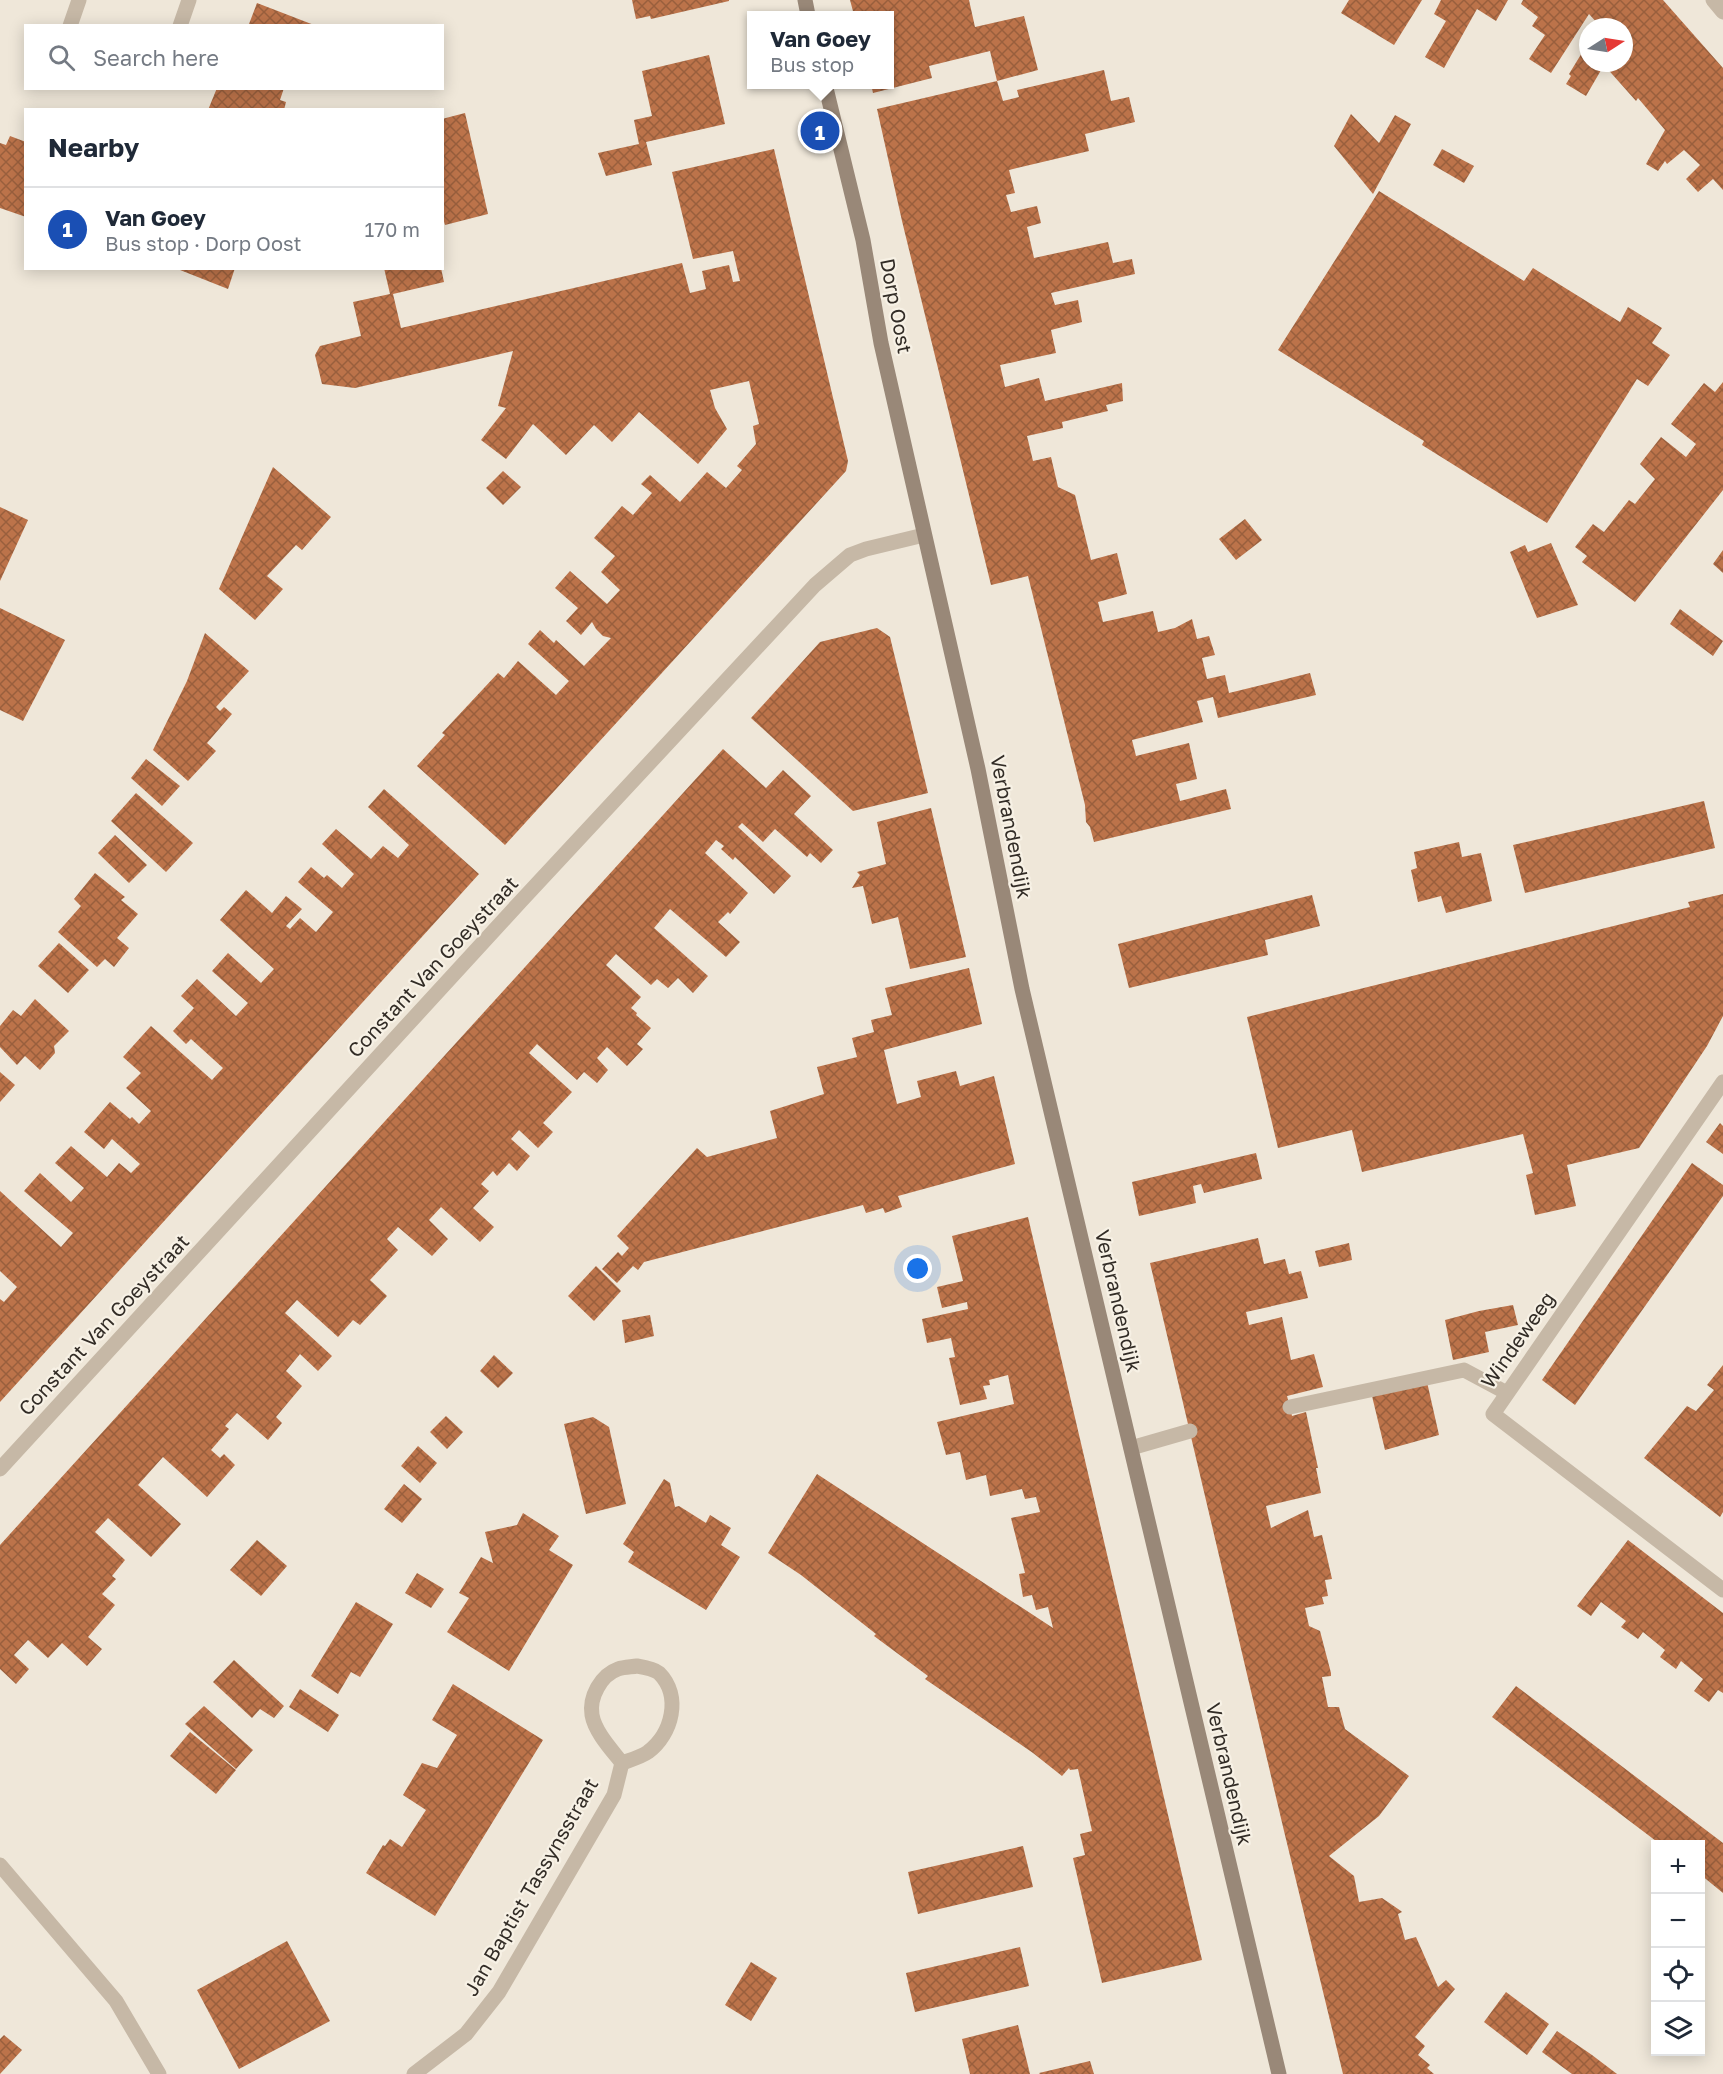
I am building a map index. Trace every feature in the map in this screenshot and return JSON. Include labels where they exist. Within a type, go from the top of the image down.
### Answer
[{"type":"main road","name":"Dorp Oost","points":[[826,89],[862,240],[881,343],[924,535]]},
{"type":"main road","name":"Verbrandendijk","points":[[924,535],[978,769],[1022,989],[1279,2074]]},
{"type":"street","points":[[71,24],[79,0]]},
{"type":"street","points":[[181,24],[189,0]]},
{"type":"street","points":[[1713,0],[1723,12]]},
{"type":"street","name":"Constant Van Goeystraat","points":[[0,1469],[521,901],[815,585],[850,555],[924,535]]},
{"type":"street","name":"Windeweeg","points":[[1723,1082],[1493,1414],[1723,1590]]},
{"type":"street","points":[[1290,1407],[1464,1370],[1507,1393]]},
{"type":"street","points":[[1131,1448],[1190,1431]]},
{"type":"street","name":"Jan Baptist Tassynsstraat","points":[[637,1665],[658,1672],[670,1690],[673,1713],[665,1734],[648,1753],[622,1763],[603,1739],[592,1716],[592,1699],[602,1680],[616,1669],[637,1665]]},
{"type":"street","name":"Jan Baptist Tassynsstraat","points":[[414,2074],[466,2034],[499,1992],[614,1795],[622,1763]]},
{"type":"street","points":[[0,1865],[116,2001],[159,2074]]},
{"type":"building","points":[[632,0],[729,1],[651,19],[650,16],[636,19]]},
{"type":"building","points":[[850,0],[969,0],[975,27],[1024,16],[1038,70],[997,81],[990,51],[929,66],[932,78],[894,88],[894,11],[853,11]]},
{"type":"building","points":[[1349,0],[1422,0],[1394,45],[1341,13]]},
{"type":"building","points":[[1441,0],[1508,0],[1496,21],[1477,9],[1444,68],[1425,57],[1446,21],[1434,14]]},
{"type":"building","points":[[1523,0],[1663,0],[1723,68],[1723,190],[1713,179],[1698,192],[1686,179],[1700,165],[1684,150],[1667,164],[1665,161],[1658,171],[1646,164],[1665,130],[1638,98],[1636,101],[1610,72],[1633,72],[1633,18],[1593,18],[1589,14],[1586,18],[1579,18],[1579,30],[1551,73],[1529,59],[1545,35],[1532,26],[1538,17],[1521,4]]},
{"type":"building","points":[[257,3],[311,24],[249,24]]},
{"type":"building","points":[[709,55],[725,124],[646,142],[652,165],[606,176],[598,153],[639,144],[634,120],[652,116],[642,71]]},
{"type":"building","points":[[1579,58],[1579,72],[1600,72],[1586,96],[1566,84],[1571,76],[1569,74]]},
{"type":"building","points":[[1104,70],[1111,101],[1129,97],[1135,122],[1085,134],[1089,151],[1009,170],[1015,193],[1006,195],[1011,212],[1037,206],[1041,223],[1027,227],[1034,258],[1108,242],[1113,263],[1132,259],[1135,274],[1051,293],[1055,305],[1078,300],[1082,322],[1051,330],[1056,353],[1000,365],[1005,387],[1039,378],[1045,401],[1122,383],[1123,401],[1106,405],[1108,411],[1062,422],[1063,428],[1027,436],[1033,461],[1051,457],[1058,487],[1075,495],[1091,560],[1117,553],[1127,594],[1098,602],[1103,622],[1153,611],[1158,632],[1175,628],[1192,619],[1197,639],[1209,636],[1215,655],[1202,658],[1207,679],[1225,675],[1229,693],[1310,673],[1316,695],[1218,718],[1213,697],[1197,701],[1203,722],[1132,740],[1136,756],[1189,743],[1197,779],[1176,784],[1180,801],[1226,789],[1231,809],[1094,842],[1090,827],[1086,822],[1085,805],[1028,576],[991,585],[877,109],[997,81],[1003,101],[1019,97],[1017,90]]},
{"type":"building","points":[[872,89],[889,89],[873,93]]},
{"type":"building","points":[[216,90],[283,90],[280,100],[286,102],[284,108],[209,108]]},
{"type":"building","points":[[465,113],[488,214],[445,225],[444,222],[444,118]]},
{"type":"building","points":[[1351,114],[1379,143],[1395,115],[1411,124],[1373,194],[1334,146]]},
{"type":"building","points":[[10,136],[24,141],[24,216],[0,208],[0,143],[6,145]]},
{"type":"building","points":[[774,149],[848,461],[846,471],[505,845],[417,766],[445,735],[442,733],[498,673],[504,678],[518,661],[556,695],[569,681],[528,644],[540,630],[554,643],[556,640],[584,666],[611,638],[603,636],[592,622],[581,635],[566,621],[578,608],[555,588],[570,571],[607,604],[620,590],[601,572],[615,556],[594,538],[622,506],[633,515],[652,493],[641,484],[650,475],[680,502],[707,472],[726,488],[742,470],[737,466],[756,444],[753,426],[759,424],[749,381],[710,390],[715,408],[727,429],[698,464],[639,412],[612,442],[594,425],[566,455],[533,424],[506,459],[481,440],[506,408],[498,406],[513,351],[355,388],[322,384],[315,355],[320,346],[361,336],[353,302],[390,294],[384,270],[441,270],[444,282],[393,294],[401,328],[682,263],[690,293],[706,289],[702,271],[729,265],[733,282],[740,281],[733,251],[693,259],[672,172]]},
{"type":"building","points":[[1442,149],[1474,166],[1464,183],[1433,165]]},
{"type":"building","points":[[1379,191],[1524,281],[1533,268],[1620,322],[1628,307],[1662,328],[1652,343],[1670,355],[1648,386],[1637,379],[1547,523],[1422,445],[1424,441],[1278,350]]},
{"type":"building","points":[[180,270],[234,270],[228,289]]},
{"type":"building","points":[[1723,382],[1723,490],[1635,602],[1582,562],[1587,556],[1575,547],[1593,524],[1604,532],[1629,500],[1635,504],[1655,479],[1640,464],[1661,437],[1686,457],[1696,444],[1671,424],[1704,383],[1715,392]]},
{"type":"building","points":[[273,467],[331,517],[302,550],[296,545],[267,576],[283,589],[255,620],[219,589]]},
{"type":"building","points":[[503,471],[521,487],[503,505],[486,488]]},
{"type":"building","points":[[0,507],[28,520],[0,581]]},
{"type":"building","points":[[1245,519],[1262,540],[1236,560],[1219,539]]},
{"type":"building","points":[[1551,543],[1578,605],[1537,618],[1510,552],[1525,545],[1528,552]]},
{"type":"building","points":[[1723,550],[1723,573],[1713,564]]},
{"type":"building","points":[[0,608],[65,640],[23,721],[0,710]]},
{"type":"building","points":[[1680,609],[1723,641],[1713,656],[1670,624]]},
{"type":"building","points":[[877,628],[890,637],[928,793],[853,811],[751,718],[820,642]]},
{"type":"building","points":[[205,633],[249,671],[216,707],[220,711],[224,707],[232,714],[207,743],[216,751],[188,781],[153,750],[187,681]]},
{"type":"building","points":[[723,749],[766,788],[783,770],[811,796],[794,814],[833,850],[821,863],[810,853],[807,857],[775,829],[763,842],[742,823],[738,827],[791,876],[774,894],[735,857],[733,860],[721,849],[724,846],[716,840],[705,853],[748,893],[730,914],[728,912],[718,922],[740,942],[726,957],[670,909],[654,928],[708,976],[693,993],[678,978],[668,988],[657,979],[651,985],[616,954],[606,965],[641,997],[631,1008],[651,1028],[637,1044],[643,1049],[627,1066],[607,1047],[597,1058],[608,1070],[597,1083],[584,1072],[577,1080],[537,1044],[529,1053],[572,1092],[543,1123],[553,1132],[538,1148],[519,1130],[511,1139],[530,1156],[517,1171],[509,1163],[497,1176],[493,1171],[481,1184],[489,1191],[473,1208],[494,1227],[480,1242],[441,1207],[429,1220],[448,1239],[432,1256],[398,1227],[387,1239],[398,1250],[370,1280],[387,1296],[360,1325],[353,1320],[338,1337],[297,1300],[285,1313],[332,1356],[318,1371],[300,1354],[286,1371],[302,1386],[276,1417],[282,1423],[268,1440],[237,1413],[225,1426],[229,1429],[211,1450],[220,1458],[224,1454],[235,1465],[207,1497],[163,1457],[138,1485],[181,1524],[151,1557],[108,1518],[95,1532],[125,1560],[112,1576],[116,1579],[102,1594],[115,1605],[88,1637],[102,1649],[87,1666],[62,1643],[48,1658],[28,1640],[14,1655],[29,1669],[16,1684],[0,1669],[0,1545]]},
{"type":"building","points":[[146,759],[180,786],[162,806],[131,778]]},
{"type":"building","points":[[384,789],[479,874],[0,1402],[0,1299],[4,1302],[17,1287],[0,1271],[0,1191],[61,1247],[73,1233],[24,1191],[40,1173],[71,1202],[84,1188],[55,1163],[71,1146],[107,1177],[119,1163],[131,1173],[140,1164],[112,1139],[104,1149],[84,1132],[110,1102],[139,1124],[151,1111],[126,1088],[141,1073],[123,1057],[151,1026],[212,1080],[223,1068],[191,1039],[186,1044],[173,1031],[194,1008],[181,996],[197,979],[236,1016],[248,1003],[212,971],[228,953],[261,983],[274,969],[220,920],[246,890],[272,913],[286,896],[302,909],[286,926],[290,929],[300,918],[316,932],[333,912],[298,882],[311,867],[324,878],[327,875],[342,888],[354,874],[322,844],[336,829],[371,859],[383,846],[398,858],[409,845],[368,807]]},
{"type":"building","points":[[136,793],[193,843],[166,872],[111,821]]},
{"type":"building","points":[[1704,801],[1715,848],[1525,893],[1513,845]]},
{"type":"building","points":[[931,808],[966,957],[910,969],[898,917],[872,924],[863,886],[852,888],[860,875],[857,872],[886,864],[877,822]]},
{"type":"building","points":[[115,835],[147,865],[129,883],[98,853]]},
{"type":"building","points":[[1459,842],[1462,857],[1481,853],[1492,901],[1446,913],[1441,896],[1418,902],[1411,870],[1417,868],[1414,852]]},
{"type":"building","points":[[95,873],[125,897],[121,900],[138,914],[117,938],[129,948],[114,967],[105,959],[97,967],[58,932],[81,906],[74,899]]},
{"type":"building","points":[[1723,894],[1723,1016],[1707,1046],[1639,1148],[1567,1165],[1576,1206],[1535,1215],[1526,1175],[1533,1173],[1523,1134],[1362,1172],[1352,1130],[1278,1148],[1247,1017],[1690,907],[1688,902]]},
{"type":"building","points":[[1312,895],[1320,926],[1265,940],[1268,955],[1129,988],[1118,944]]},
{"type":"building","points":[[59,943],[89,970],[68,993],[38,966]]},
{"type":"building","points":[[969,968],[982,1024],[884,1050],[897,1104],[921,1097],[917,1081],[956,1071],[960,1086],[994,1076],[1015,1164],[898,1196],[902,1207],[885,1213],[883,1208],[866,1213],[863,1205],[644,1262],[638,1270],[633,1266],[617,1283],[602,1269],[618,1252],[622,1256],[629,1248],[617,1236],[697,1148],[707,1157],[777,1138],[770,1111],[824,1094],[817,1067],[857,1057],[852,1038],[874,1032],[871,1020],[892,1015],[885,988]]},
{"type":"building","points":[[35,999],[69,1031],[54,1046],[55,1053],[40,1070],[25,1056],[17,1065],[0,1047],[0,1026],[13,1010],[21,1016]]},
{"type":"building","points":[[0,1072],[15,1085],[0,1102]]},
{"type":"building","points":[[1720,1123],[1723,1126],[1723,1154],[1706,1142]]},
{"type":"building","points":[[1256,1153],[1262,1179],[1204,1193],[1201,1184],[1193,1186],[1196,1203],[1139,1216],[1132,1182]]},
{"type":"building","points":[[1692,1163],[1723,1185],[1723,1196],[1575,1405],[1542,1380]]},
{"type":"building","points":[[1028,1217],[1202,1960],[1102,1983],[1073,1858],[1085,1855],[1080,1834],[1092,1831],[1078,1769],[1070,1770],[1069,1768],[1062,1776],[1033,1753],[925,1679],[928,1676],[874,1636],[876,1634],[801,1575],[768,1553],[817,1474],[1053,1628],[1048,1607],[1036,1610],[1032,1595],[1023,1597],[1019,1574],[1025,1573],[1011,1518],[1040,1512],[1036,1497],[1025,1499],[1022,1489],[990,1496],[986,1475],[966,1480],[960,1452],[946,1455],[937,1422],[1014,1404],[1008,1375],[989,1380],[990,1385],[983,1386],[987,1399],[960,1405],[949,1358],[955,1357],[951,1338],[927,1343],[922,1319],[968,1309],[967,1302],[942,1308],[937,1287],[963,1281],[952,1236]]},
{"type":"building","points":[[1258,1238],[1264,1264],[1285,1259],[1289,1274],[1301,1271],[1308,1298],[1246,1312],[1249,1325],[1282,1317],[1291,1360],[1314,1354],[1323,1387],[1287,1396],[1292,1416],[1306,1412],[1321,1493],[1266,1506],[1271,1528],[1308,1510],[1314,1537],[1322,1535],[1332,1579],[1325,1580],[1328,1596],[1322,1597],[1324,1604],[1305,1608],[1309,1626],[1320,1631],[1331,1673],[1331,1676],[1322,1677],[1328,1707],[1339,1707],[1345,1729],[1409,1776],[1379,1816],[1329,1856],[1354,1876],[1359,1902],[1382,1898],[1402,1912],[1398,1914],[1405,1940],[1416,1937],[1438,1987],[1446,1980],[1455,1989],[1415,2037],[1425,2046],[1418,2055],[1430,2065],[1427,2068],[1434,2074],[1343,2074],[1150,1263]]},
{"type":"building","points":[[1349,1243],[1352,1260],[1319,1267],[1315,1251]]},
{"type":"building","points":[[596,1266],[621,1291],[594,1321],[568,1296]]},
{"type":"building","points":[[1513,1305],[1518,1325],[1485,1332],[1489,1352],[1453,1360],[1445,1320]]},
{"type":"building","points":[[650,1315],[654,1336],[625,1343],[622,1320]]},
{"type":"building","points":[[494,1355],[513,1373],[498,1388],[480,1371]]},
{"type":"building","points":[[1723,1365],[1723,1512],[1720,1517],[1644,1458],[1687,1406],[1696,1411],[1714,1390],[1707,1385]]},
{"type":"building","points":[[1427,1382],[1439,1435],[1385,1450],[1372,1396]]},
{"type":"building","points":[[446,1416],[463,1432],[447,1449],[430,1432]]},
{"type":"building","points":[[593,1417],[609,1427],[626,1504],[586,1514],[564,1424]]},
{"type":"building","points":[[418,1446],[437,1463],[420,1483],[401,1466]]},
{"type":"building","points":[[664,1479],[670,1483],[675,1507],[679,1506],[706,1523],[710,1515],[731,1528],[721,1545],[740,1557],[706,1610],[628,1562],[634,1552],[623,1544]]},
{"type":"building","points":[[404,1484],[422,1499],[402,1523],[384,1509]]},
{"type":"building","points":[[523,1513],[559,1536],[549,1550],[573,1565],[509,1671],[447,1632],[469,1598],[459,1593],[481,1557],[493,1563],[485,1532],[517,1525]]},
{"type":"building","points":[[257,1540],[287,1566],[261,1596],[230,1570]]},
{"type":"building","points":[[1628,1540],[1723,1613],[1723,1693],[1718,1690],[1709,1702],[1694,1691],[1703,1679],[1681,1661],[1676,1669],[1660,1657],[1665,1650],[1643,1632],[1638,1639],[1621,1627],[1626,1621],[1601,1602],[1591,1616],[1577,1606]]},
{"type":"building","points":[[417,1573],[444,1589],[431,1608],[405,1593]]},
{"type":"building","points":[[356,1602],[393,1624],[360,1677],[351,1672],[338,1694],[311,1676]]},
{"type":"building","points":[[234,1660],[284,1706],[274,1718],[260,1709],[252,1718],[213,1682]]},
{"type":"building","points":[[453,1684],[543,1740],[435,1916],[366,1873],[383,1845],[385,1846],[390,1839],[402,1847],[426,1810],[403,1795],[422,1763],[437,1768],[457,1735],[432,1720]]},
{"type":"building","points":[[1516,1686],[1723,1843],[1723,1893],[1705,1878],[1705,1840],[1655,1840],[1492,1717]]},
{"type":"building","points":[[300,1689],[339,1715],[328,1732],[289,1707]]},
{"type":"building","points":[[204,1706],[253,1750],[236,1769],[185,1724]]},
{"type":"building","points":[[190,1732],[236,1770],[216,1794],[170,1756]]},
{"type":"building","points":[[1023,1846],[1033,1887],[918,1914],[908,1872]]},
{"type":"building","points":[[287,1941],[330,2021],[239,2069],[197,1990]]},
{"type":"building","points":[[1020,1947],[1029,1986],[915,2012],[906,1973]]},
{"type":"building","points":[[751,1962],[777,1978],[751,2021],[725,2005]]},
{"type":"building","points":[[1506,1992],[1549,2024],[1527,2055],[1484,2022]]},
{"type":"building","points":[[1018,2025],[1030,2074],[970,2074],[962,2039]]},
{"type":"building","points":[[1557,2031],[1617,2074],[1572,2074],[1542,2052]]},
{"type":"building","points":[[4,2035],[22,2050],[0,2074],[0,2039]]},
{"type":"building","points":[[1090,2061],[1094,2074],[1039,2073]]},
{"type":"place","name":"Van Goey","points":[[820,131]]}]
